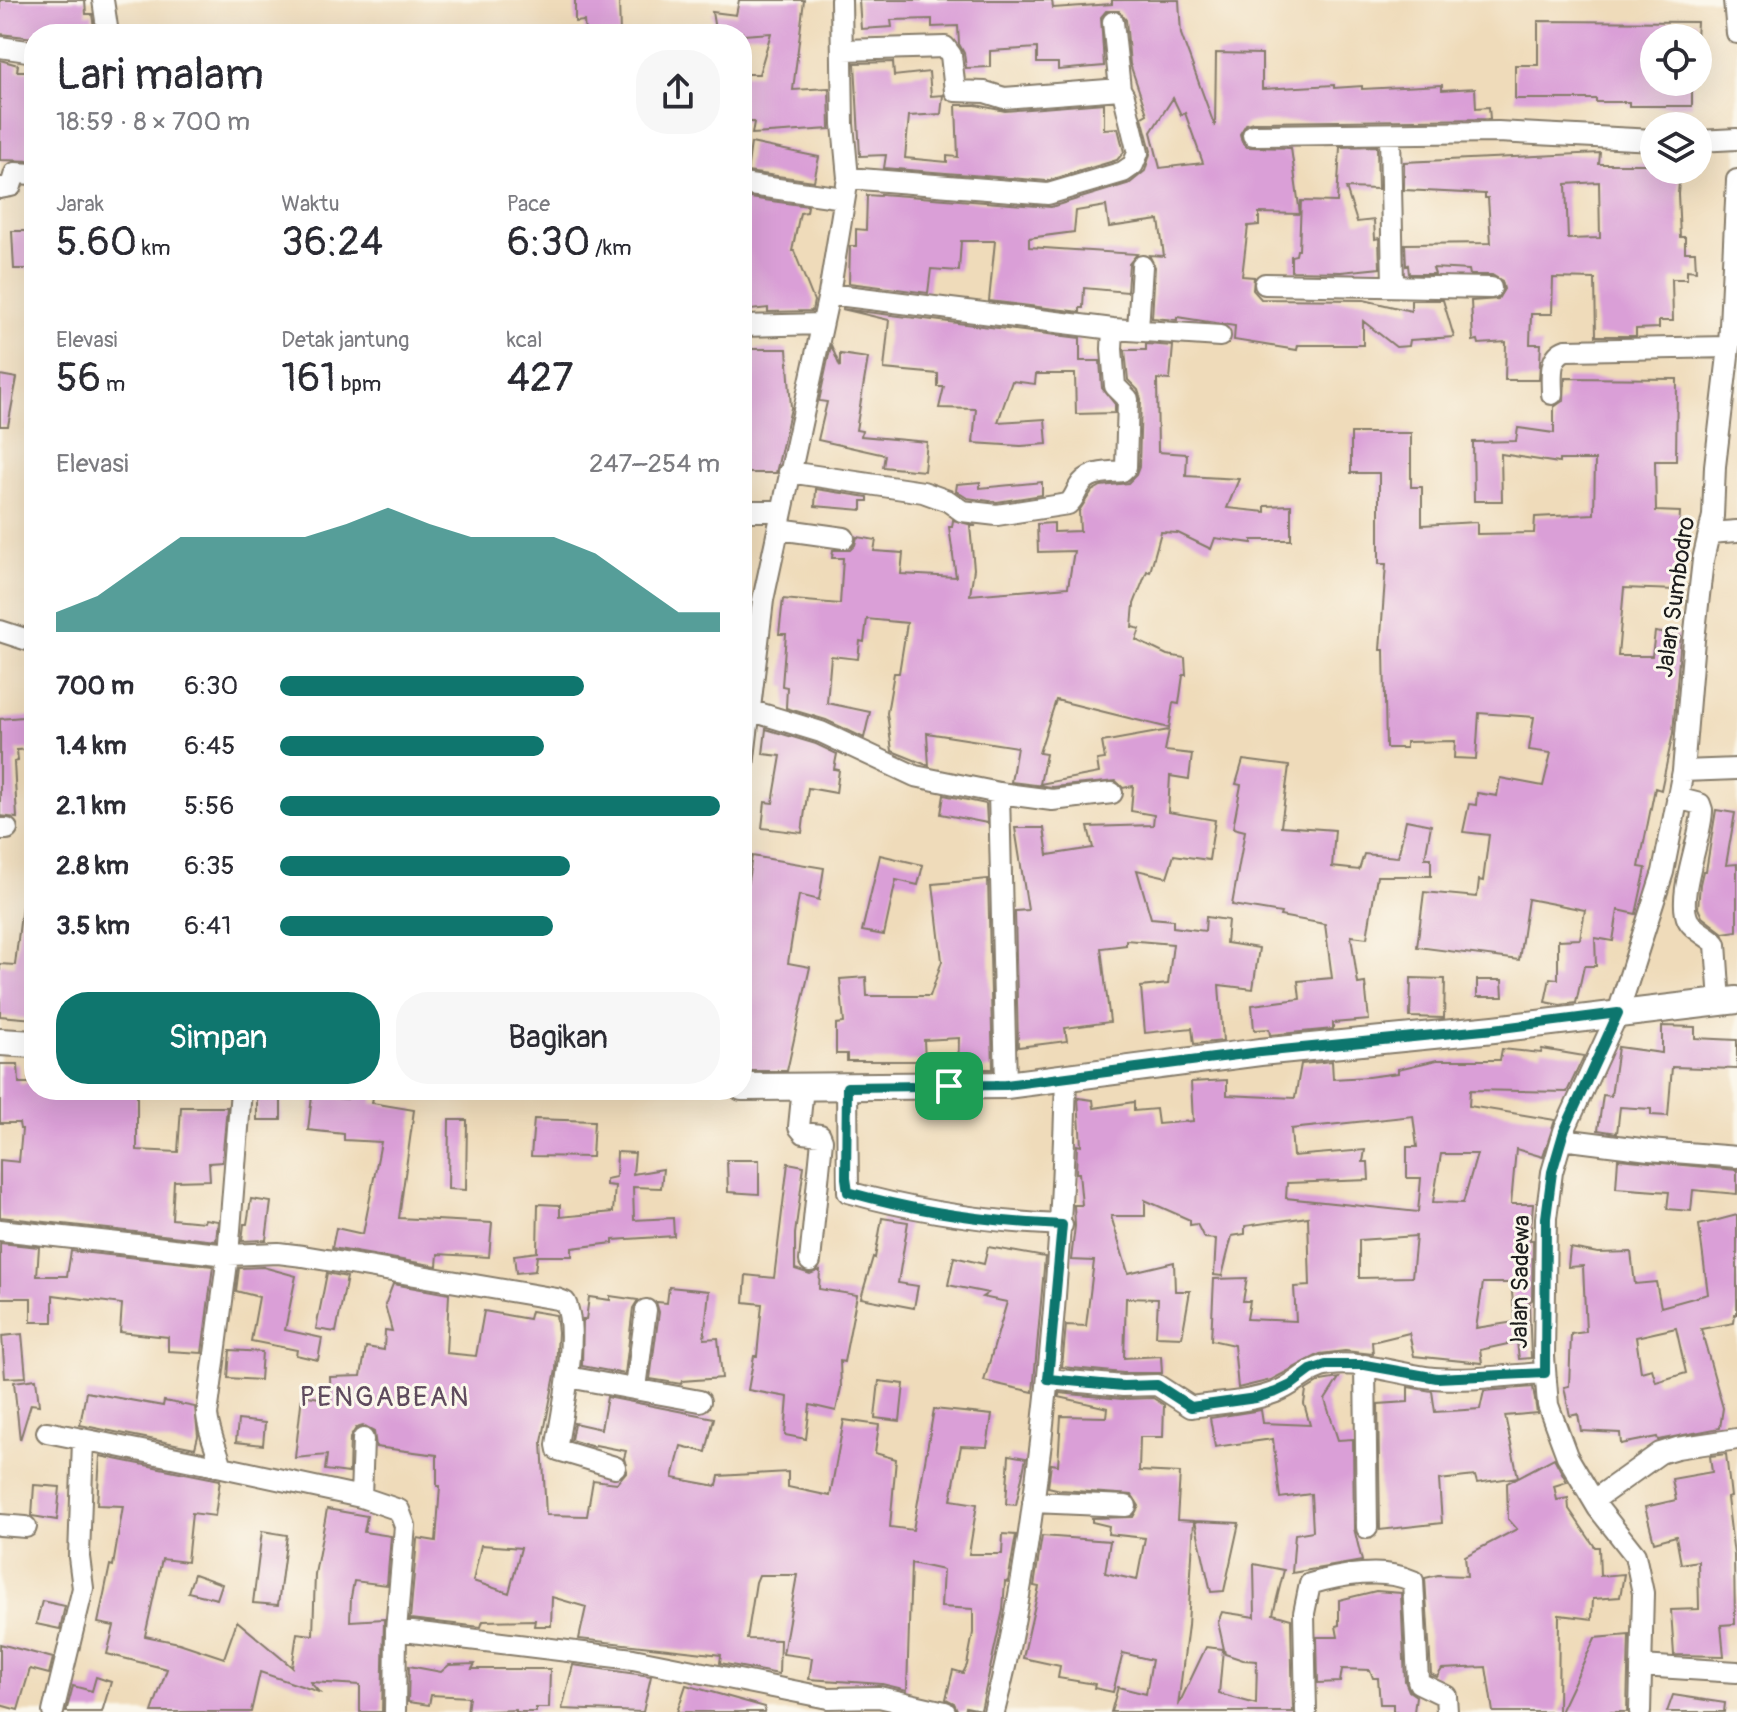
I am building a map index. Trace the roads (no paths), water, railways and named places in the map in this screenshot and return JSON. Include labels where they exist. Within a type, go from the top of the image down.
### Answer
[{"type":"main road","points":[[752,1087],[1006,1085],[1260,1052],[1614,1022],[1729,1001]]},
{"type":"main road","points":[[0,1042],[24,1043]]},
{"type":"street","points":[[103,0],[107,24]]},
{"type":"street","points":[[752,645],[829,294],[846,188],[841,0]]},
{"type":"street","points":[[1734,0],[1737,33]]},
{"type":"street","points":[[752,184],[1048,194],[1123,172],[1133,165],[1138,153],[1120,89],[1113,22]]},
{"type":"street","points":[[0,47],[24,51]]},
{"type":"street","points":[[844,50],[945,47],[951,55],[955,91],[985,92],[1004,98],[1120,89]]},
{"type":"street","points":[[1253,135],[1498,132],[1640,139]]},
{"type":"street","points":[[1390,135],[1393,284]]},
{"type":"street","points":[[1712,140],[1737,139]]},
{"type":"street","points":[[0,188],[11,186],[15,173],[24,173]]},
{"type":"street","name":"Jalan Sumbodro","points":[[1614,1022],[1663,872],[1683,771],[1703,560],[1709,533],[1729,347],[1737,180]]},
{"type":"street","points":[[1138,330],[1142,266]]},
{"type":"street","points":[[1265,284],[1491,288]]},
{"type":"street","points":[[829,294],[1113,329],[1220,336]]},
{"type":"street","points":[[752,326],[822,324]]},
{"type":"street","points":[[789,472],[923,492],[948,501],[962,511],[997,515],[1068,504],[1081,482],[1093,474],[1122,471],[1126,467],[1128,399],[1115,386],[1113,329]]},
{"type":"street","points":[[1552,394],[1554,359],[1566,350],[1729,347]]},
{"type":"street","points":[[752,513],[844,538]]},
{"type":"street","points":[[1709,533],[1737,531]]},
{"type":"street","points":[[0,631],[24,639]]},
{"type":"street","points":[[752,711],[821,732],[915,776],[1052,800],[1112,793]]},
{"type":"street","points":[[1683,771],[1737,769]]},
{"type":"street","points":[[999,793],[1006,1085]]},
{"type":"street","points":[[1677,798],[1700,804],[1702,810],[1692,857],[1686,911],[1689,923],[1716,944],[1729,1001]]},
{"type":"street","name":"Jalan Sadewa","points":[[1614,1022],[1562,1139],[1552,1172],[1546,1218],[1545,1373],[1548,1405],[1567,1456],[1608,1489],[1635,1555],[1655,1668],[1640,1712]]},
{"type":"street","points":[[994,1712],[1007,1661],[1033,1502],[1048,1379],[1062,1225],[1066,1078]]},
{"type":"street","points":[[803,1087],[799,1127],[804,1133],[820,1135],[822,1140],[810,1261]]},
{"type":"street","points":[[847,1087],[848,1192],[904,1208],[997,1222],[1062,1225]]},
{"type":"street","points":[[222,1467],[215,1441],[209,1433],[207,1415],[228,1255],[240,1100]]},
{"type":"street","points":[[1562,1139],[1737,1157]]},
{"type":"street","points":[[0,1230],[228,1255],[278,1253],[303,1256],[565,1302],[571,1318],[568,1377],[558,1450],[615,1467]]},
{"type":"street","points":[[636,1388],[646,1310]]},
{"type":"street","points":[[1048,1379],[1123,1386],[1157,1385],[1191,1407],[1256,1398],[1276,1392],[1311,1370],[1326,1365],[1365,1365],[1437,1378],[1545,1373]]},
{"type":"street","points":[[1365,1365],[1367,1528]]},
{"type":"street","points":[[568,1377],[700,1401]]},
{"type":"street","points":[[47,1432],[361,1497],[399,1510],[404,1519],[396,1630],[395,1712]]},
{"type":"street","points":[[361,1497],[363,1439]]},
{"type":"street","points":[[1608,1489],[1660,1453],[1737,1439]]},
{"type":"street","points":[[53,1712],[83,1588],[79,1557],[83,1440]]},
{"type":"street","points":[[1033,1502],[1126,1506]]},
{"type":"street","points":[[0,1525],[26,1527]]},
{"type":"street","points":[[1306,1712],[1304,1613],[1310,1584],[1343,1574],[1403,1576],[1413,1581],[1418,1680],[1446,1696],[1447,1712]]},
{"type":"street","points":[[396,1630],[633,1659],[828,1698],[879,1697],[945,1712]]},
{"type":"street","points":[[1655,1668],[1737,1672]]},
{"type":"district","name":"PENGABEAN","points":[[385,1396]]}]
